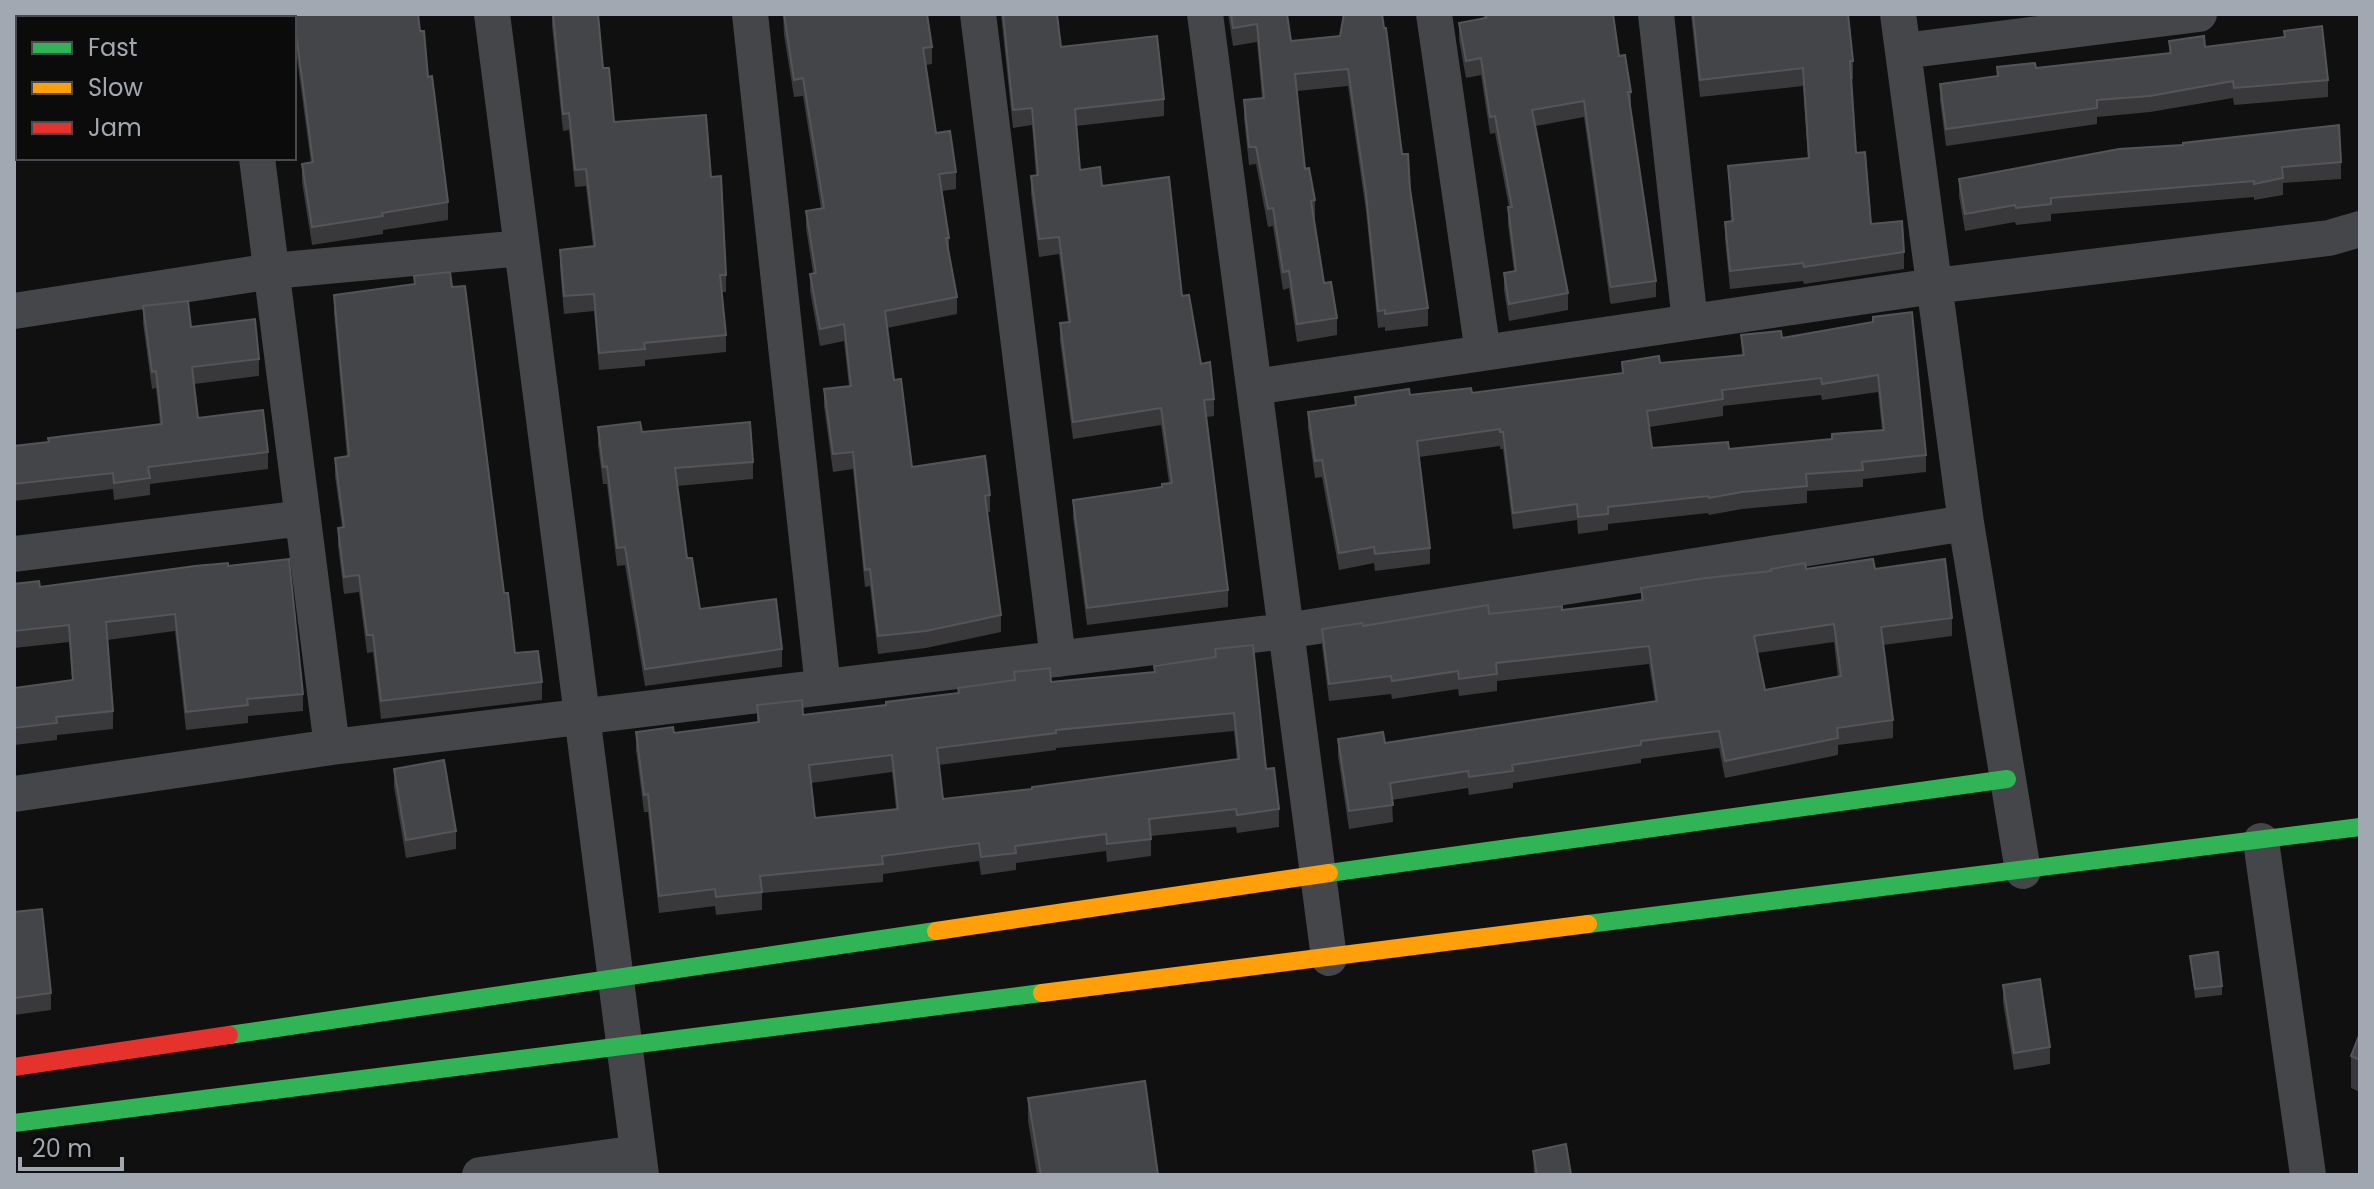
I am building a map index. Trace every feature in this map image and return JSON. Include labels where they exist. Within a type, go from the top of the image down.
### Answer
[{"type":"street","points":[[480,1175],[639,1164],[492,14]]},
{"type":"street","points":[[750,14],[823,687]]},
{"type":"street","points":[[978,14],[1058,659]]},
{"type":"street","points":[[1205,14],[1329,958]]},
{"type":"street","points":[[1434,14],[1483,353]]},
{"type":"street","points":[[1656,14],[1690,322]]},
{"type":"street","points":[[1898,14],[1966,523],[2023,871]]},
{"type":"street","points":[[1903,51],[2122,19],[2199,14]]},
{"type":"street","points":[[257,160],[332,747]]},
{"type":"street","points":[[1254,387],[1934,286],[2329,238],[2360,229]]},
{"type":"street","points":[[14,311],[272,271],[522,248]]},
{"type":"street","points":[[14,554],[303,518]]},
{"type":"street","points":[[14,794],[332,747],[1286,631],[1966,523]]},
{"type":"street","points":[[14,1067],[1318,874],[2007,779]]},
{"type":"street","points":[[14,1123],[2360,827]]},
{"type":"street","points":[[2261,841],[2308,1175]]},
{"type":"building","points":[[418,14],[420,31],[424,31],[428,77],[432,76],[448,202],[312,227],[302,164],[313,162],[296,16],[288,16]]},
{"type":"building","points":[[553,14],[598,14],[603,68],[609,68],[614,122],[706,115],[711,177],[721,176],[726,275],[720,275],[726,335],[644,343],[645,349],[599,353],[594,294],[564,296],[560,250],[595,246],[586,169],[575,170],[569,113],[563,114]]},
{"type":"building","points":[[784,14],[927,14],[932,47],[923,48],[936,133],[950,131],[956,172],[939,174],[957,297],[885,311],[894,380],[901,379],[912,467],[985,456],[990,495],[985,496],[1001,615],[926,631],[878,636],[870,569],[865,570],[853,452],[833,454],[824,389],[851,386],[844,324],[820,329],[810,274],[816,273],[806,211],[824,208],[803,78],[794,80]]},
{"type":"building","points":[[1003,14],[1057,14],[1061,47],[1157,36],[1164,99],[1075,109],[1080,170],[1100,167],[1102,186],[1169,177],[1182,296],[1189,295],[1201,364],[1210,362],[1214,399],[1204,400],[1228,590],[1087,608],[1073,500],[1172,483],[1161,408],[1073,422],[1060,323],[1070,322],[1059,237],[1039,239],[1031,176],[1038,175],[1032,108],[1013,110]]},
{"type":"building","points":[[1231,14],[1287,14],[1291,41],[1340,36],[1344,14],[1382,14],[1402,154],[1408,154],[1410,189],[1428,308],[1385,314],[1385,310],[1378,311],[1366,194],[1348,69],[1295,74],[1305,169],[1309,168],[1315,200],[1311,201],[1324,283],[1331,282],[1337,318],[1297,324],[1289,271],[1283,272],[1273,208],[1268,209],[1256,147],[1249,147],[1244,100],[1264,98],[1257,24],[1233,28]]},
{"type":"building","points":[[1486,14],[1613,14],[1619,56],[1625,55],[1631,92],[1628,92],[1656,281],[1610,285],[1584,101],[1532,110],[1568,293],[1509,304],[1504,273],[1516,271],[1508,207],[1512,207],[1495,116],[1490,117],[1481,58],[1466,61],[1459,23],[1486,18]]},
{"type":"building","points":[[1693,14],[1848,14],[1856,153],[1865,152],[1871,224],[1902,221],[1904,252],[1804,267],[1803,263],[1730,271],[1725,222],[1733,221],[1728,166],[1809,158],[1803,68],[1700,80]]},
{"type":"building","points":[[2322,26],[2328,80],[2234,88],[2233,81],[2150,96],[2097,100],[2097,108],[1946,129],[1940,84],[1998,76],[1997,67],[2035,63],[2036,68],[2171,53],[2169,41],[2204,36],[2205,47],[2285,37],[2284,31]]},
{"type":"building","points":[[2339,125],[2341,162],[2282,167],[2283,178],[2254,184],[2254,181],[2051,198],[2051,204],[2016,208],[2015,205],[1965,214],[1959,179],[2119,149],[2183,145]]},
{"type":"building","points":[[450,272],[452,287],[465,286],[504,593],[508,593],[515,653],[538,651],[542,682],[381,701],[373,635],[367,635],[359,575],[344,577],[338,528],[344,527],[335,458],[349,456],[334,295],[415,284],[414,276]]},
{"type":"building","points":[[188,301],[191,327],[255,319],[259,359],[192,367],[198,418],[263,410],[268,452],[148,467],[150,478],[114,483],[113,473],[14,484],[14,446],[49,442],[48,438],[162,424],[156,371],[152,372],[143,306]]},
{"type":"building","points":[[1912,312],[1926,455],[1862,462],[1863,470],[1806,474],[1807,486],[1608,507],[1608,514],[1578,517],[1577,504],[1513,513],[1503,432],[1500,429],[1417,441],[1430,548],[1375,554],[1374,547],[1339,553],[1322,460],[1315,461],[1308,412],[1356,405],[1355,397],[1409,389],[1410,395],[1471,388],[1472,393],[1623,373],[1622,362],[1659,356],[1660,363],[1744,355],[1741,335],[1781,331],[1782,338],[1873,322],[1873,317]],"holes":[[[1878,375],[1884,430],[1832,434],[1832,439],[1729,449],[1728,442],[1652,448],[1647,411],[1723,399],[1722,390],[1821,378],[1822,384]]]},
{"type":"building","points":[[640,422],[642,432],[750,422],[753,462],[675,468],[687,558],[692,558],[700,609],[776,599],[782,649],[645,669],[625,547],[617,548],[607,466],[603,467],[598,427]]},
{"type":"building","points":[[289,559],[303,694],[247,699],[248,705],[186,712],[175,614],[106,622],[113,711],[56,717],[57,723],[14,728],[14,688],[73,680],[69,625],[14,631],[14,584],[39,581],[40,587],[195,566],[228,563],[228,566]]},
{"type":"building","points":[[1873,559],[1875,569],[1945,559],[1952,618],[1881,627],[1893,720],[1837,728],[1838,738],[1725,761],[1719,731],[1641,741],[1641,745],[1512,765],[1513,771],[1469,777],[1468,771],[1390,783],[1393,805],[1349,811],[1338,739],[1383,732],[1385,743],[1657,701],[1649,646],[1496,663],[1497,674],[1459,679],[1458,671],[1392,681],[1391,676],[1329,684],[1322,629],[1362,623],[1363,626],[1488,605],[1489,614],[1562,606],[1562,610],[1643,600],[1641,588],[1771,571],[1805,563],[1806,569]],"holes":[[[1834,624],[1841,676],[1765,690],[1754,636]]]},
{"type":"building","points":[[1253,645],[1266,769],[1274,768],[1279,809],[1237,815],[1236,809],[1149,819],[1151,839],[1107,844],[1106,834],[1015,846],[1016,853],[981,857],[979,843],[882,856],[883,864],[760,876],[762,892],[716,897],[715,889],[659,896],[648,794],[644,795],[636,732],[673,727],[674,733],[759,722],[757,705],[802,700],[803,715],[886,705],[886,702],[959,693],[958,688],[1015,680],[1014,672],[1050,668],[1051,682],[1155,672],[1154,666],[1216,657],[1215,649]],"holes":[[[1234,713],[1239,759],[943,799],[937,748],[1056,733],[1056,730]],[[892,755],[898,809],[815,818],[809,765]]]},
{"type":"building","points":[[444,760],[456,831],[406,840],[394,769]]},
{"type":"building","points":[[42,909],[51,993],[14,998],[14,912]]},
{"type":"building","points":[[2218,952],[2222,986],[2195,989],[2190,956]]},
{"type":"building","points":[[2040,979],[2050,1047],[2014,1053],[2003,985]]},
{"type":"building","points":[[2360,1033],[2360,1060],[2351,1056]]},
{"type":"building","points":[[1145,1081],[1158,1175],[1041,1175],[1028,1098]]},
{"type":"building","points":[[1566,1144],[1571,1175],[1537,1175],[1533,1151]]},
{"type":"traffic: fast","points":[[1329,873],[2007,779]]},
{"type":"traffic: fast","points":[[1588,924],[2360,827]]},
{"type":"traffic: fast","points":[[229,1035],[936,931]]},
{"type":"traffic: fast","points":[[14,1123],[1042,993]]},
{"type":"traffic: slow","points":[[936,931],[1329,873]]},
{"type":"traffic: slow","points":[[1042,993],[1588,924]]},
{"type":"traffic: jam","points":[[14,1067],[229,1035]]}]
